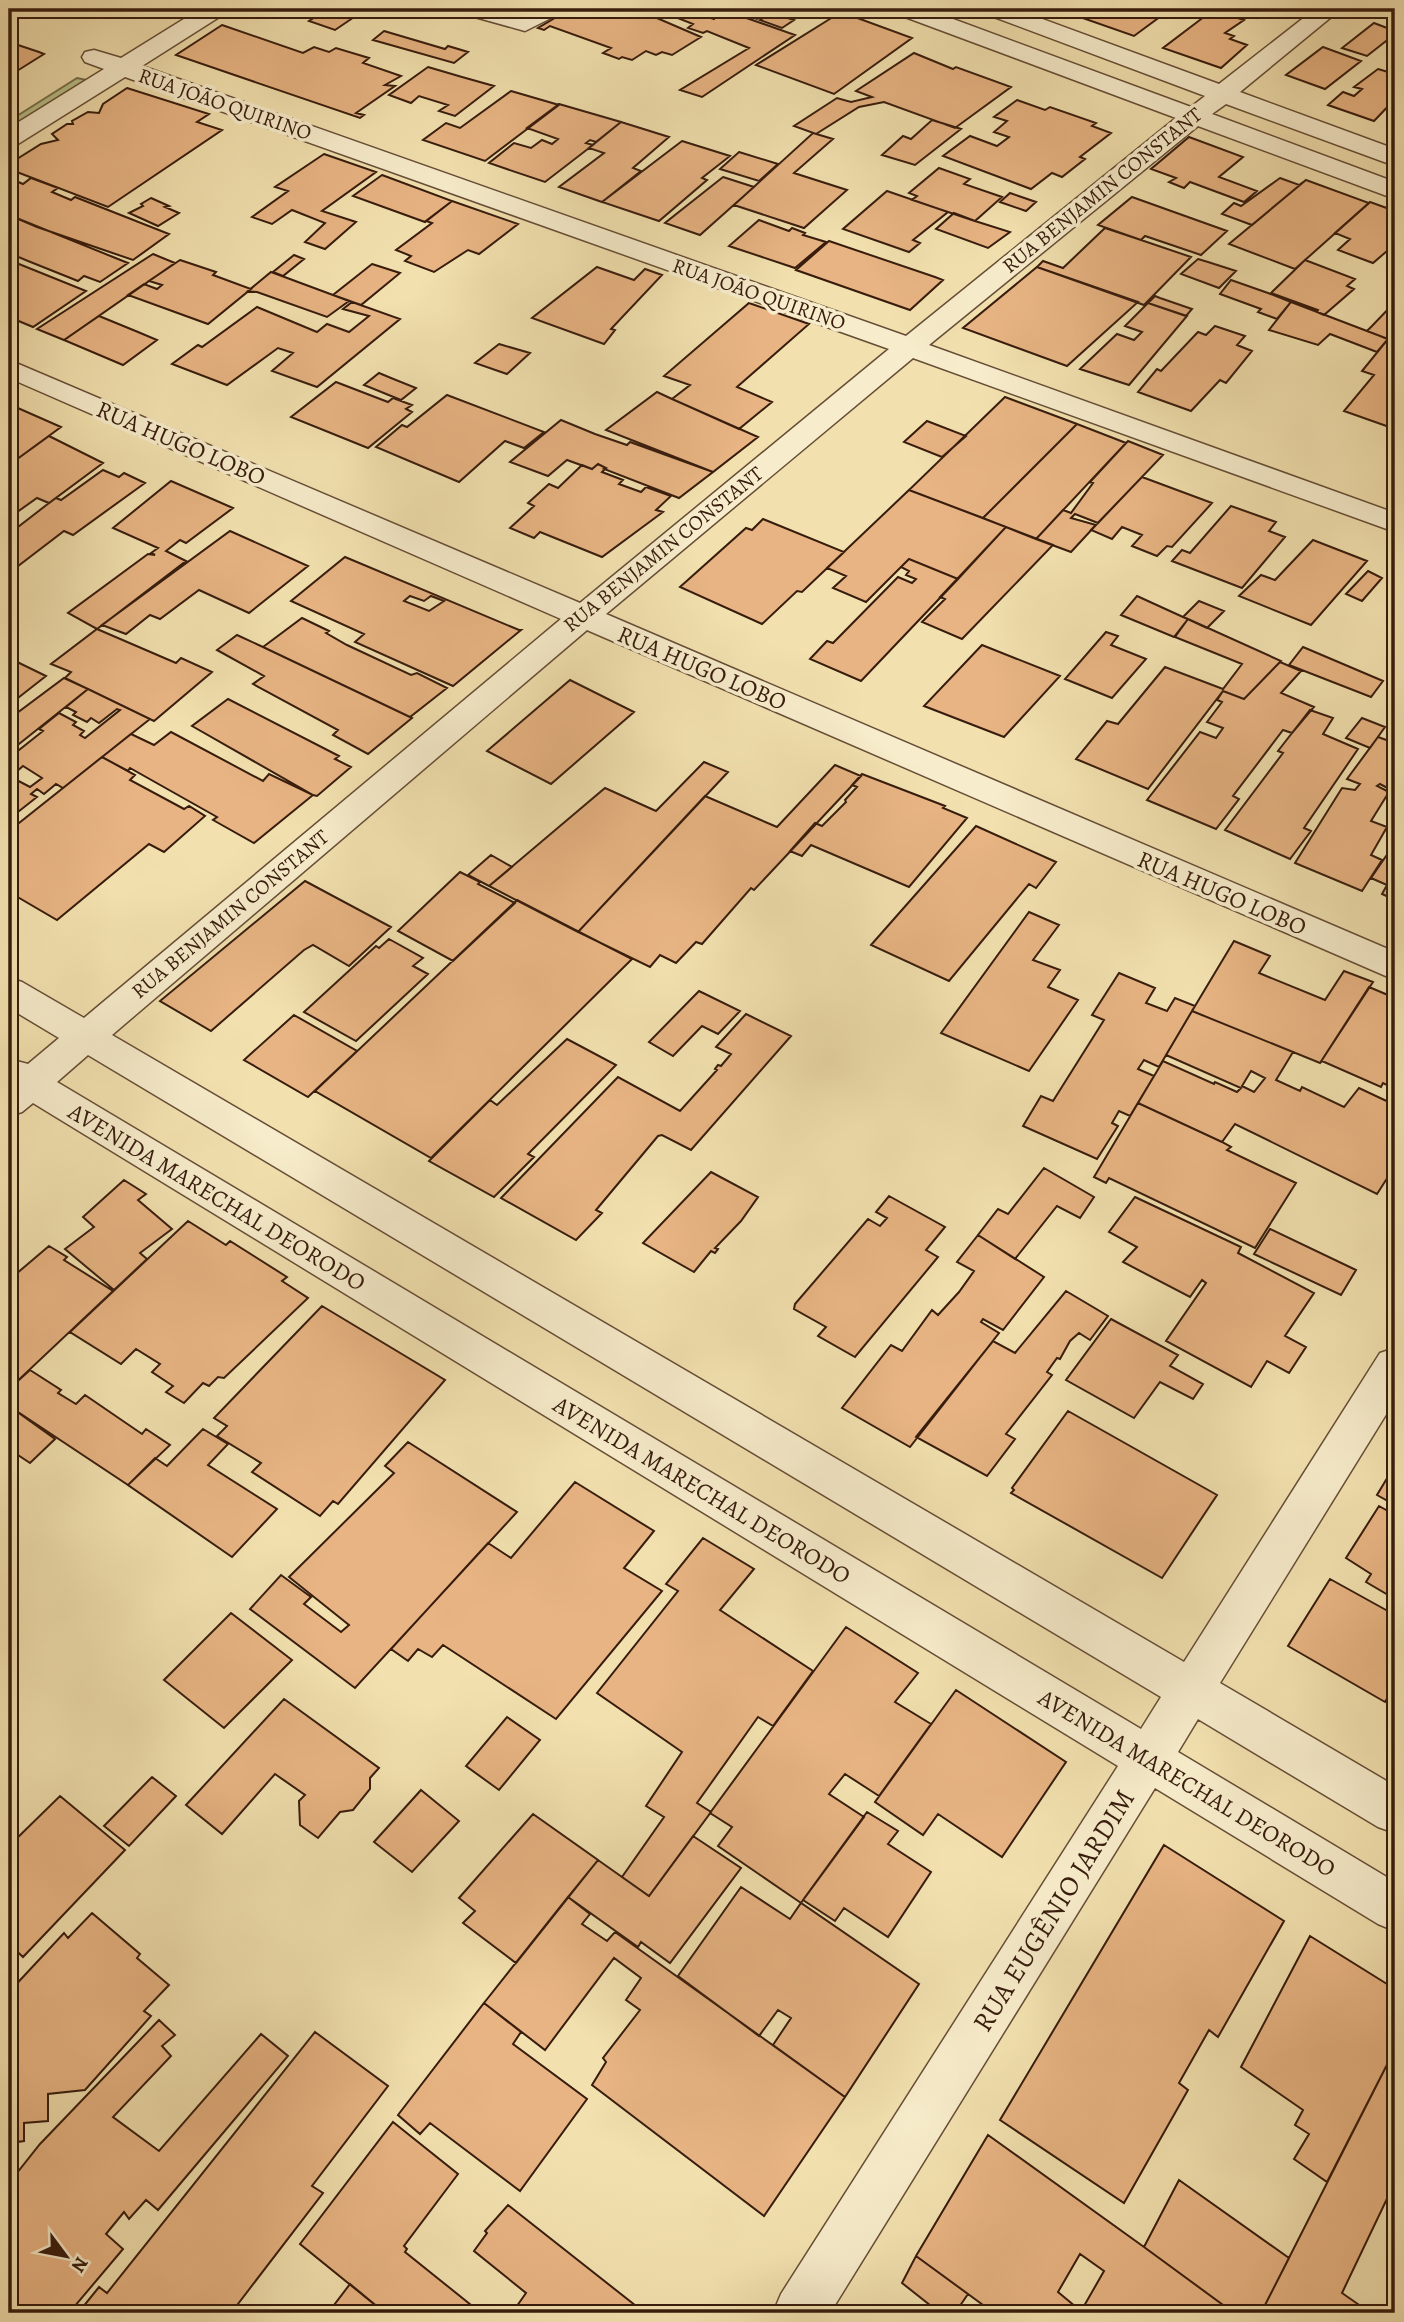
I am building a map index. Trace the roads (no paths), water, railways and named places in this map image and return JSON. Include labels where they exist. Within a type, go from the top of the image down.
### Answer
[{"type":"street","points":[[9,139],[119,55],[216,9]]},
{"type":"street","points":[[472,9],[525,24],[551,9]]},
{"type":"street","points":[[905,9],[1395,191]]},
{"type":"street","points":[[995,9],[1395,158]]},
{"type":"street","name":"RUA BENJAMIN CONSTANT","points":[[16,1086],[86,1036],[580,616],[1329,9]]},
{"type":"street","name":"RUA JOÃO QUIRINO","points":[[73,69],[94,57],[119,55],[909,347],[1395,523]]},
{"type":"street","name":"RUA HUGO LOBO","points":[[9,368],[1395,967]]},
{"type":"street","points":[[9,990],[1395,1811]]},
{"type":"street","name":"AVENIDA MARECHAL DEORODO","points":[[16,1086],[1395,1908]]},
{"type":"street","name":"RUA EUGÊNIO JARDIM","points":[[800,2313],[1395,1365]]}]
